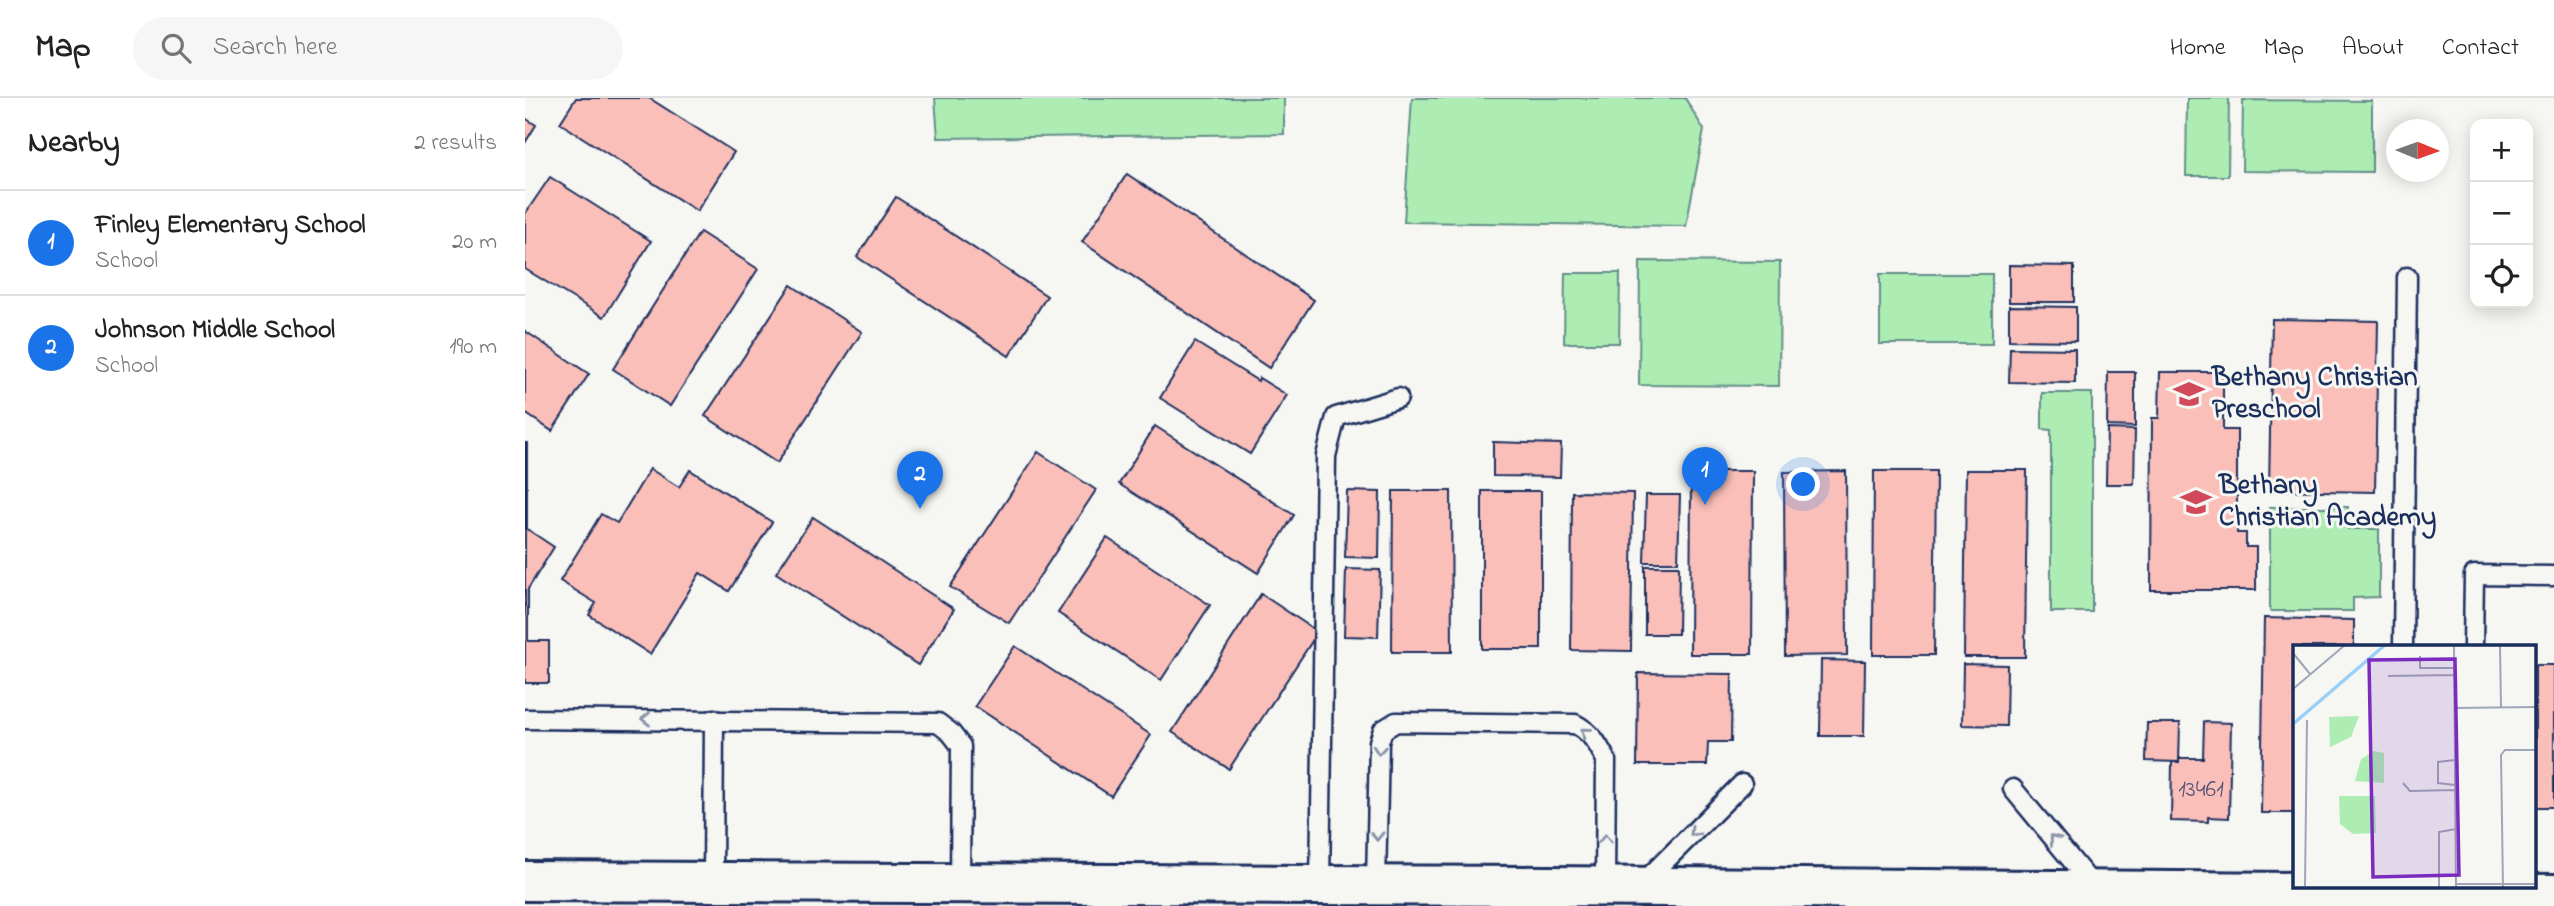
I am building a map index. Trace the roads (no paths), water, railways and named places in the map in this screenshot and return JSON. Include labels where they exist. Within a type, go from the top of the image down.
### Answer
[{"type":"street","points":[[525,881],[1622,886],[2095,897],[2401,889],[2554,894]]},
{"type":"lane","points":[[2403,645],[2407,277]]},
{"type":"lane","points":[[1320,885],[1326,456],[1336,417],[1398,398]]},
{"type":"lane","points":[[2473,645],[2474,575],[2554,576]]},
{"type":"lane","points":[[525,719],[938,723],[951,733],[961,747],[960,884]]},
{"type":"lane","points":[[713,883],[714,719]]},
{"type":"lane","points":[[1376,884],[1379,742],[1383,730],[1396,722],[1575,724],[1586,730],[1606,760],[1622,886]]},
{"type":"lane","points":[[1622,886],[1742,784]]},
{"type":"lane","points":[[2013,789],[2095,897]]},
{"type":"place","name":"Bethany Christian Preschool","points":[[2189,394]]},
{"type":"place","name":"Bethany Christian Academy","points":[[2196,502]]},
{"type":"place","name":"Finley Elementary School","points":[[1705,505]]},
{"type":"place","name":"Johnson Middle School","points":[[920,509]]}]
